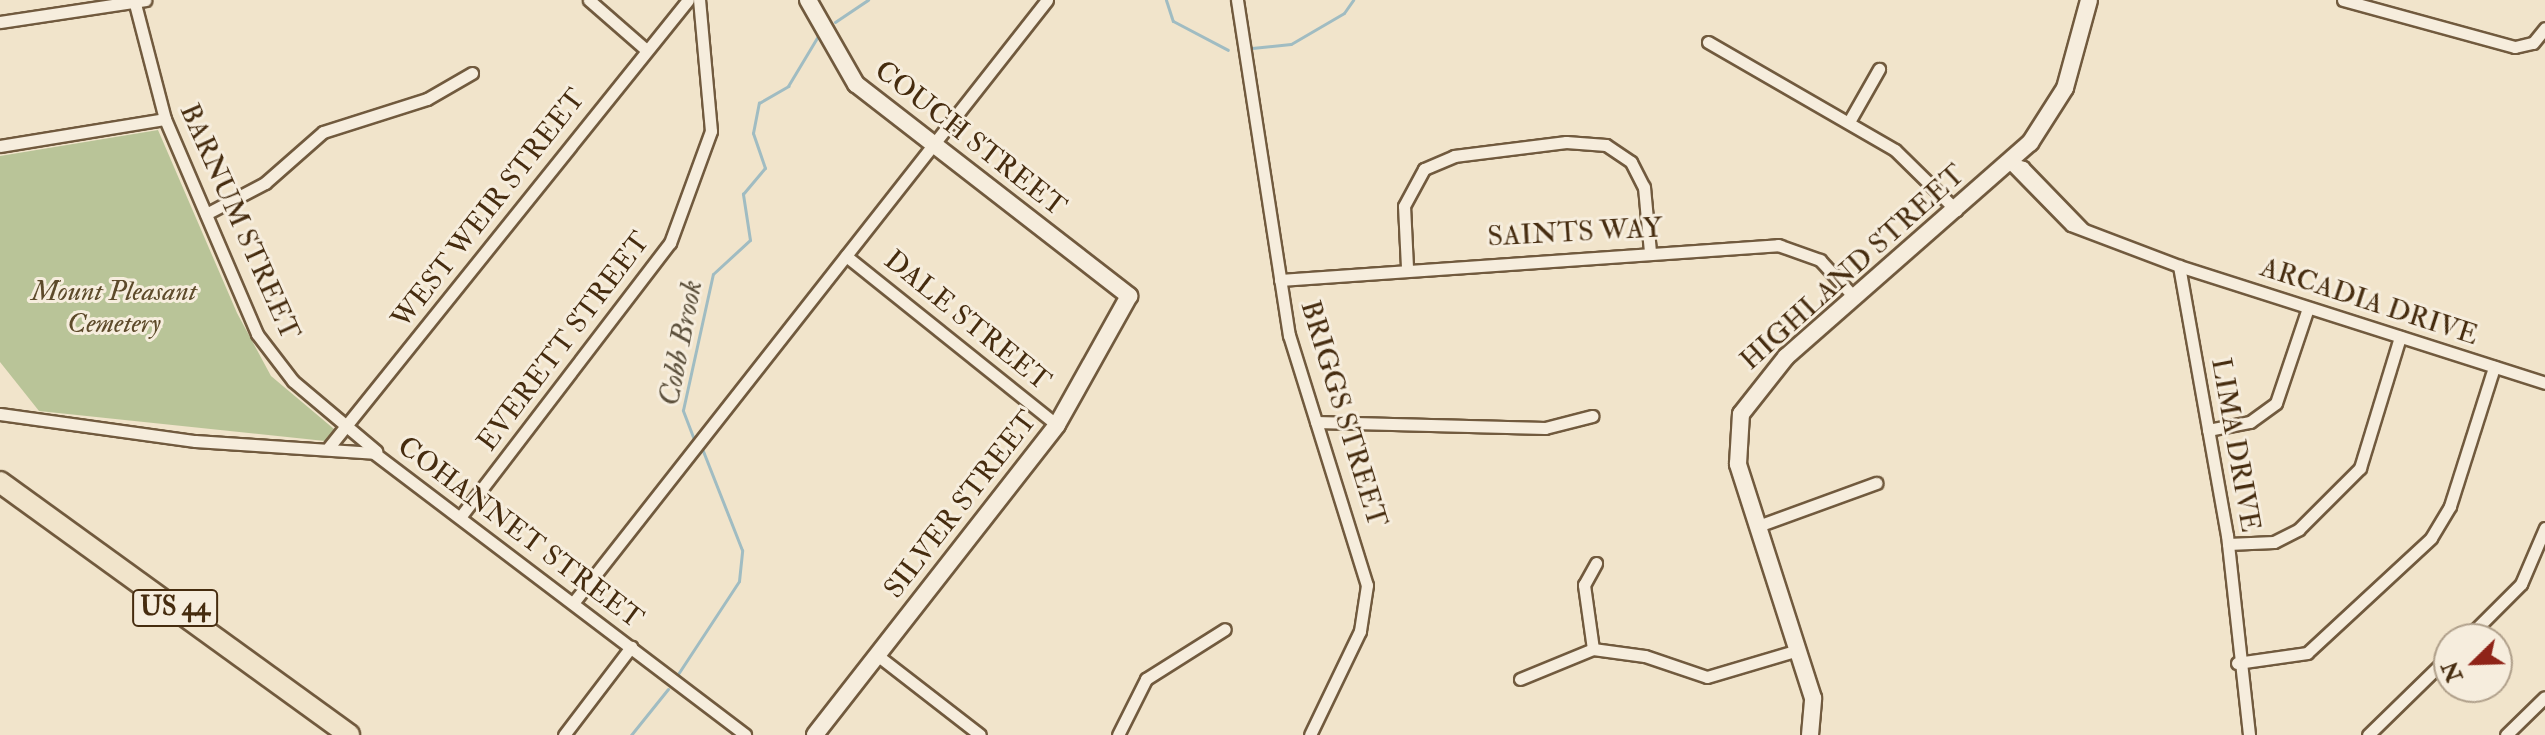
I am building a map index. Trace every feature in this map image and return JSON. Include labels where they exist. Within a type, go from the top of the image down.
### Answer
[{"type":"highway","name":"US 44","points":[[0,482],[349,735]]},
{"type":"street","name":"BARNUM STREET","points":[[134,0],[165,119],[264,346],[347,429],[389,461]]},
{"type":"street","points":[[0,22],[145,0]]},
{"type":"street","points":[[589,0],[644,48]]},
{"type":"street","name":"WEST WEIR STREET","points":[[329,447],[347,429],[644,48],[688,0]]},
{"type":"street","name":"EVERETT STREET","points":[[461,516],[670,243],[711,131],[699,0]]},
{"type":"street","name":"COUCH STREET","points":[[808,0],[848,76],[1129,296]]},
{"type":"street","points":[[573,603],[1047,0]]},
{"type":"street","name":"BRIGGS STREET","points":[[1237,0],[1280,280],[1316,422],[1367,597],[1360,631],[1310,735]]},
{"type":"street","name":"HIGHLAND STREET","points":[[1810,735],[1813,698],[1737,452],[1745,403],[1854,297],[2010,163],[2061,96],[2089,0]]},
{"type":"street","points":[[2343,0],[2515,47],[2533,43],[2545,28]]},
{"type":"street","points":[[1708,42],[1850,120],[1895,150],[1956,210]]},
{"type":"street","points":[[1850,120],[1879,69]]},
{"type":"street","points":[[206,214],[272,179],[323,132],[436,96],[472,73]]},
{"type":"street","points":[[0,146],[165,119]]},
{"type":"street","points":[[1407,267],[1404,206],[1424,169],[1454,156],[1566,142],[1606,145],[1631,162],[1644,187],[1650,252]]},
{"type":"street","points":[[2010,163],[2023,167],[2083,229],[2179,266]]},
{"type":"street","name":"SAINTS WAY","points":[[1280,280],[1407,267],[1790,246],[1820,260],[1854,297]]},
{"type":"street","name":"DALE STREET","points":[[846,256],[1057,425]]},
{"type":"street","name":"ARCADIA DRIVE","points":[[2179,266],[2545,383]]},
{"type":"street","name":"LIMA DRIVE","points":[[2179,266],[2228,544],[2237,663],[2249,735]]},
{"type":"street","name":"SILVER STREET","points":[[815,735],[1057,425],[1129,296]]},
{"type":"street","points":[[2208,430],[2250,422],[2276,403],[2308,308]]},
{"type":"street","points":[[2228,544],[2274,542],[2299,529],[2360,468],[2400,337]]},
{"type":"street","points":[[2237,663],[2307,653],[2431,538],[2450,506],[2494,367]]},
{"type":"street","name":"COHANNET STREET","points":[[0,414],[205,442],[329,447],[389,461],[745,735]]},
{"type":"street","points":[[1316,422],[1545,428],[1592,416]]},
{"type":"street","points":[[1758,526],[1876,483]]},
{"type":"street","points":[[2482,623],[2521,584],[2545,528]]},
{"type":"street","points":[[1593,649],[1584,585],[1596,563]]},
{"type":"street","points":[[1118,735],[1146,679],[1225,629]]},
{"type":"street","points":[[564,735],[631,647]]},
{"type":"street","points":[[1520,679],[1593,649],[1645,656],[1707,677],[1798,650]]},
{"type":"street","points":[[877,655],[980,735]]},
{"type":"street","points":[[2368,735],[2433,672]]},
{"type":"street","points":[[2506,735],[2545,697]]},
{"type":"green space","name":"Mount Pleasant Cemetery","points":[[158,130],[237,313],[271,376],[334,429],[325,441],[39,411],[0,362],[0,156]]},
{"type":"waterway","name":"Cobb Brook","points":[[835,22],[868,0]]},
{"type":"waterway","name":"Cobb Brook","points":[[1166,0],[1173,21],[1228,50]]},
{"type":"waterway","name":"Cobb Brook","points":[[1252,48],[1291,44],[1344,13],[1353,0]]},
{"type":"waterway","name":"Cobb Brook","points":[[695,442],[683,410],[713,274],[750,240],[743,194],[765,168],[753,133],[759,103],[788,86],[818,36]]},
{"type":"waterway","name":"Cobb Brook","points":[[678,674],[739,581],[742,550],[701,446]]},
{"type":"waterway","name":"Cobb Brook","points":[[631,735],[668,689]]}]
